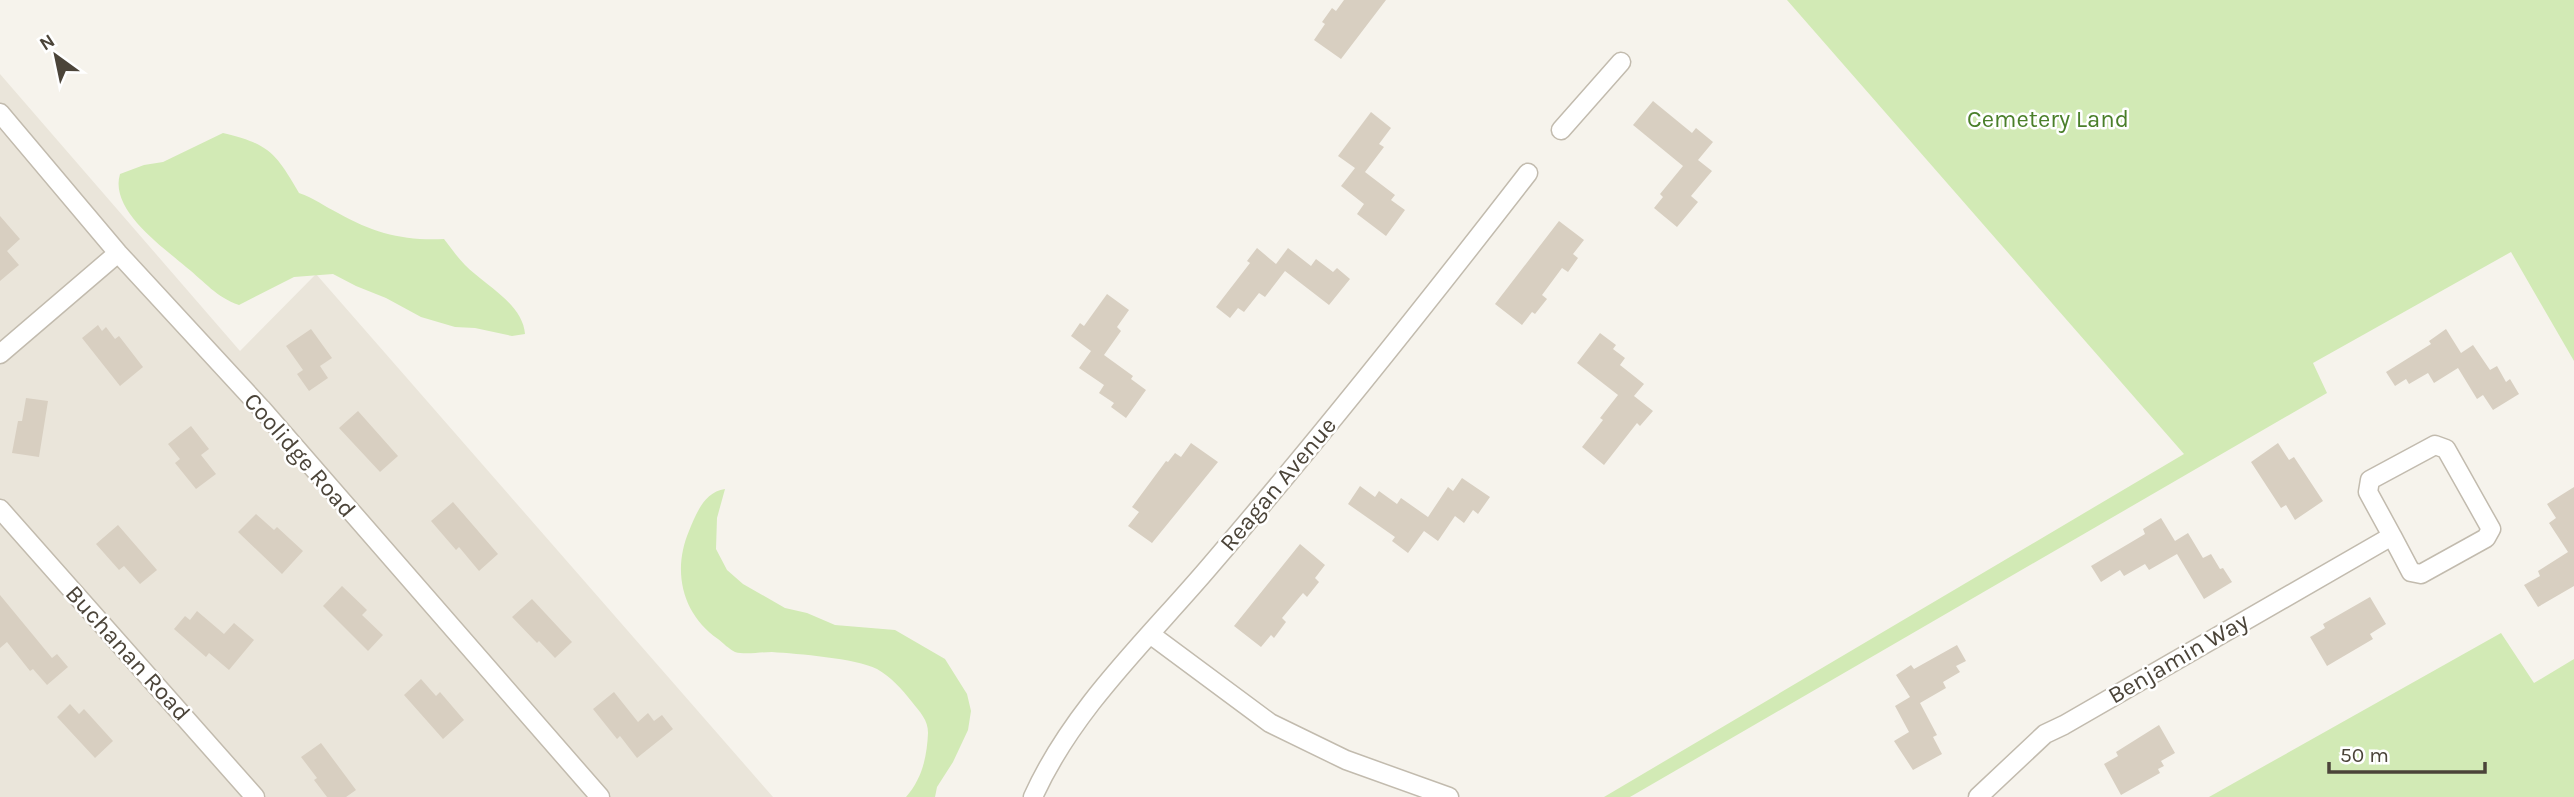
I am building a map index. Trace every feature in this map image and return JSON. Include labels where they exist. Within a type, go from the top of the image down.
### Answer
[{"type":"street","points":[[1561,130],[1621,62]]},
{"type":"street","name":"Coolidge Road","points":[[0,113],[118,253],[261,408],[600,797]]},
{"type":"street","name":"Reagan Avenue","points":[[1033,797],[1057,752],[1094,698],[1210,566],[1416,318],[1528,173]]},
{"type":"street","points":[[0,354],[118,253]]},
{"type":"street","points":[[2435,445],[2446,449],[2491,529],[2486,538],[2421,574],[2411,572],[2392,537],[2368,492],[2370,480],[2435,445]]},
{"type":"street","name":"Buchanan Road","points":[[0,509],[255,797]]},
{"type":"street","name":"Benjamin Way","points":[[1978,797],[2045,734],[2392,537]]},
{"type":"street","points":[[1150,634],[1270,723],[1346,760],[1448,797]]},
{"type":"shaded area","points":[[0,74],[240,351],[316,274],[773,797],[0,797]]},
{"type":"green space","name":"Cemetery Land","points":[[1787,0],[2574,0],[2574,361],[2511,252],[2313,363],[2327,393],[1630,797],[1604,797],[2184,454]]},
{"type":"green space","points":[[223,133],[262,147],[277,160],[299,193],[351,220],[376,231],[402,237],[444,239],[465,265],[518,313],[525,334],[512,336],[475,328],[455,327],[421,317],[333,274],[294,277],[239,305],[224,298],[140,226],[122,201],[119,188],[120,174],[144,165],[163,162]]},
{"type":"green space","points":[[725,489],[717,518],[716,549],[727,570],[743,584],[785,608],[807,613],[835,625],[895,630],[945,659],[967,694],[971,711],[968,730],[953,762],[937,787],[935,797],[906,797],[923,767],[928,728],[918,709],[887,676],[867,665],[841,659],[772,652],[735,652],[706,629],[696,617],[684,591],[681,576],[684,546],[698,511],[706,499]]},
{"type":"green space","points":[[2501,633],[2534,683],[2574,659],[2574,797],[2209,797]]},
{"type":"building","points":[[1344,0],[1386,0],[1341,59],[1314,40],[1332,8],[1336,11]]},
{"type":"building","points":[[1653,101],[1692,133],[1696,128],[1713,142],[1698,160],[1712,171],[1691,196],[1698,202],[1677,227],[1654,208],[1663,197],[1660,194],[1683,166],[1633,125]]},
{"type":"building","points":[[1371,112],[1391,128],[1379,144],[1384,147],[1365,172],[1395,195],[1391,200],[1405,210],[1386,236],[1357,214],[1364,204],[1341,186],[1355,168],[1338,156]]},
{"type":"building","points":[[0,216],[20,239],[7,251],[19,265],[0,281]]},
{"type":"building","points":[[1559,221],[1584,240],[1573,254],[1578,258],[1568,272],[1562,268],[1542,295],[1547,299],[1522,325],[1495,304]]},
{"type":"building","points":[[1257,248],[1276,264],[1288,248],[1311,266],[1316,259],[1333,272],[1337,268],[1350,279],[1329,305],[1285,271],[1265,297],[1259,293],[1244,312],[1238,308],[1230,318],[1216,307],[1250,263],[1247,261]]},
{"type":"building","points":[[1107,294],[1129,310],[1117,327],[1121,331],[1104,355],[1133,376],[1131,379],[1146,390],[1126,418],[1111,407],[1114,403],[1099,393],[1104,385],[1079,368],[1091,351],[1071,336],[1080,323],[1084,326]]},
{"type":"building","points":[[98,325],[102,331],[106,327],[115,339],[119,336],[143,367],[120,386],[82,338]]},
{"type":"building","points":[[311,329],[332,358],[320,366],[328,378],[309,391],[297,374],[303,370],[286,346]]},
{"type":"building","points":[[2446,329],[2461,353],[2473,345],[2490,370],[2497,366],[2506,382],[2510,379],[2519,394],[2493,410],[2483,395],[2477,399],[2458,368],[2434,383],[2428,373],[2409,384],[2406,379],[2395,386],[2386,372],[2431,344],[2429,341]]},
{"type":"building","points":[[1600,333],[1616,345],[1613,349],[1625,358],[1620,365],[1644,384],[1634,396],[1653,411],[1640,426],[1637,423],[1604,465],[1582,447],[1618,395],[1577,363]]},
{"type":"building","points":[[26,398],[48,401],[39,457],[12,453]]},
{"type":"building","points":[[358,411],[398,456],[380,472],[339,428]]},
{"type":"building","points":[[191,426],[209,449],[201,455],[216,474],[196,489],[175,463],[180,459],[168,444]]},
{"type":"building","points":[[1191,443],[1218,462],[1152,543],[1128,526],[1139,512],[1132,507],[1166,461],[1175,453],[1181,457]]},
{"type":"building","points":[[2278,443],[2289,460],[2294,457],[2323,501],[2295,520],[2286,505],[2281,508],[2251,462]]},
{"type":"building","points":[[1462,478],[1490,497],[1478,514],[1473,510],[1464,523],[1455,516],[1438,541],[1424,531],[1408,553],[1392,541],[1395,537],[1348,504],[1360,486],[1375,497],[1379,491],[1397,504],[1401,498],[1428,517],[1448,487],[1453,491]]},
{"type":"building","points":[[2574,487],[2574,586],[2538,607],[2524,585],[2540,576],[2538,571],[2568,552],[2549,523],[2556,518],[2547,504]]},
{"type":"building","points":[[453,502],[498,554],[479,571],[459,547],[456,550],[431,521]]},
{"type":"building","points":[[256,514],[274,530],[277,527],[303,551],[282,574],[238,532]]},
{"type":"building","points":[[2161,518],[2175,541],[2188,533],[2203,558],[2211,554],[2232,582],[2204,599],[2177,554],[2149,570],[2145,564],[2124,576],[2120,570],[2101,582],[2091,566],[2145,534],[2143,529]]},
{"type":"building","points":[[118,525],[157,570],[140,584],[124,566],[119,570],[96,544]]},
{"type":"building","points":[[1300,544],[1325,565],[1315,578],[1319,582],[1307,597],[1303,593],[1282,618],[1286,622],[1274,638],[1271,635],[1261,647],[1234,626]]},
{"type":"building","points":[[342,586],[367,610],[362,615],[383,635],[368,651],[323,606]]},
{"type":"building","points":[[0,595],[52,658],[57,654],[68,667],[47,685],[33,669],[30,671],[7,642],[0,648]]},
{"type":"building","points":[[2370,597],[2386,624],[2370,634],[2373,639],[2327,666],[2310,637],[2325,628],[2323,624]]},
{"type":"building","points":[[532,599],[572,642],[555,658],[512,617]]},
{"type":"building","points":[[197,611],[224,634],[234,623],[254,640],[229,670],[209,653],[206,657],[174,629],[185,616],[190,620]]},
{"type":"building","points":[[1957,645],[1966,661],[1956,666],[1960,672],[1943,682],[1946,688],[1920,703],[1937,735],[1933,737],[1942,754],[1913,770],[1894,741],[1909,732],[1895,706],[1910,697],[1896,675],[1911,665],[1914,669]]},
{"type":"building","points":[[421,679],[436,696],[440,692],[464,720],[443,739],[404,695]]},
{"type":"building","points":[[614,692],[638,722],[648,713],[654,721],[662,715],[673,729],[637,758],[620,736],[617,739],[593,709]]},
{"type":"building","points":[[70,704],[79,714],[84,709],[113,741],[95,758],[57,717]]},
{"type":"building","points":[[2159,725],[2175,753],[2161,761],[2164,766],[2158,769],[2160,773],[2121,795],[2104,764],[2118,756],[2116,752]]},
{"type":"building","points":[[321,743],[356,790],[346,797],[327,797],[301,757]]}]
